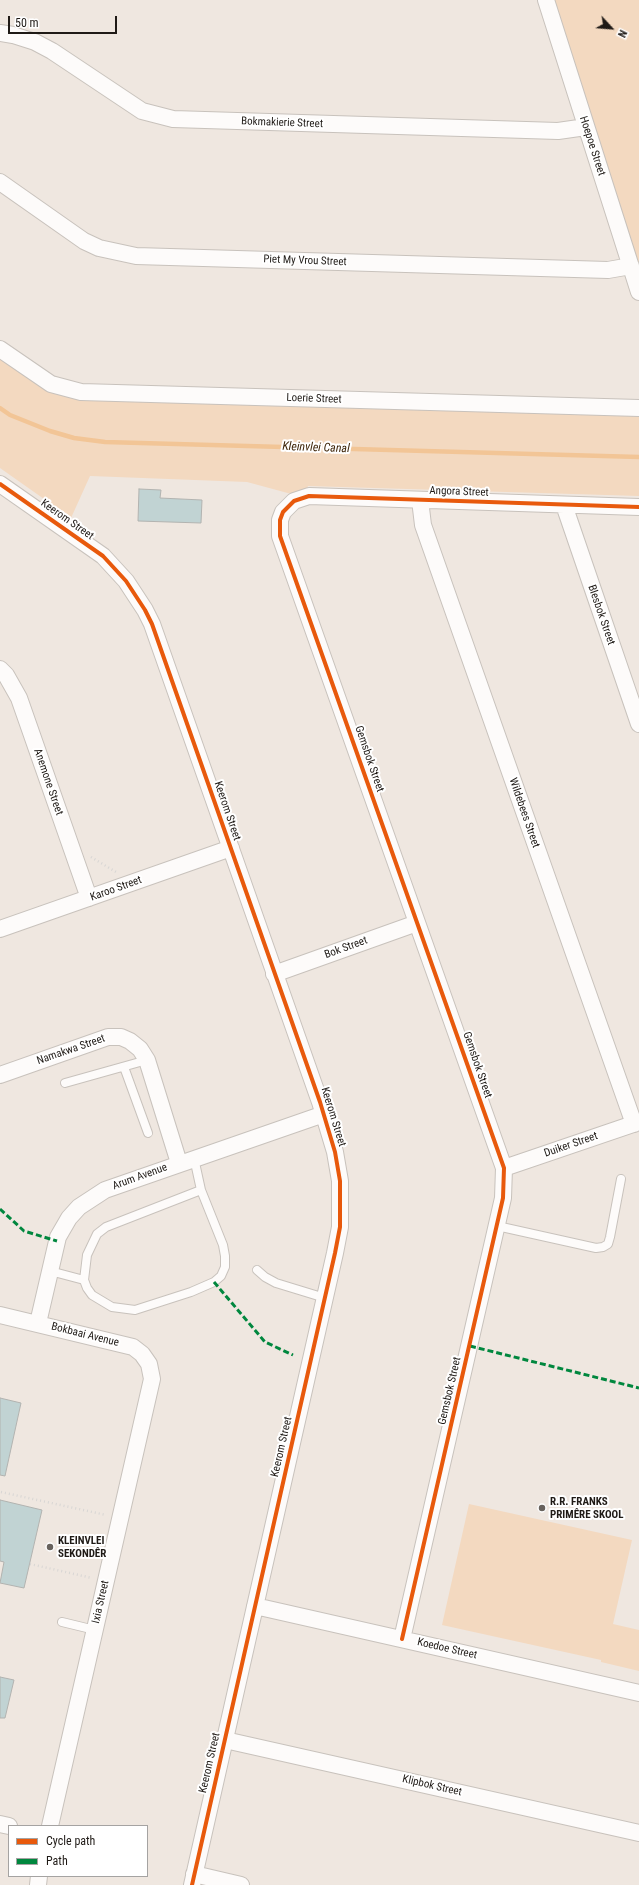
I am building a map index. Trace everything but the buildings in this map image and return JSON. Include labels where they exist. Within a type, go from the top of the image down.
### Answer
[{"type":"street","name":"Hoepoe Street","points":[[546,0],[639,292]]},
{"type":"street","name":"Bokmakierie Street","points":[[0,33],[13,35],[35,42],[52,51],[142,110],[174,119],[558,131],[586,127]]},
{"type":"street","name":"Piet My Vrou Street","points":[[0,182],[84,241],[99,248],[136,256],[608,270],[631,266]]},
{"type":"street","name":"Loerie Street","points":[[0,349],[51,384],[81,392],[639,408]]},
{"type":"street","name":"Keerom Street","points":[[0,484],[103,556],[126,580],[137,595],[152,624],[324,1114],[335,1152],[340,1181],[340,1227],[193,1880]]},
{"type":"street","name":"Angora Street","points":[[283,512],[294,501],[309,496],[639,507]]},
{"type":"street","name":"Wildebees Street","points":[[420,500],[423,524],[637,1123]]},
{"type":"street","name":"Blesbok Street","points":[[564,505],[639,724]]},
{"type":"street","name":"Gemsbok Street","points":[[283,512],[280,520],[280,536],[504,1168],[503,1198],[497,1226],[402,1639]]},
{"type":"street","name":"Anemone Street","points":[[0,669],[6,675],[19,698],[89,898]]},
{"type":"street","name":"Karoo Street","points":[[0,929],[231,848]]},
{"type":"street","name":"Bok Street","points":[[274,974],[417,923]]},
{"type":"street","name":"Namakwa Street","points":[[0,1075],[108,1037],[121,1037],[130,1041],[140,1050],[147,1060],[187,1160]]},
{"type":"street","name":"Arum Avenue","points":[[38,1323],[58,1237],[69,1218],[79,1207],[105,1190],[187,1160],[324,1114]]},
{"type":"street","name":"Duiker Street","points":[[504,1168],[637,1123]]},
{"type":"street","name":"Bokbaai Avenue","points":[[0,1315],[38,1323],[133,1348],[142,1354],[149,1364],[152,1379]]},
{"type":"street","name":"Ixia Street","points":[[50,1825],[152,1379]]},
{"type":"street","name":"Koedoe Street","points":[[255,1606],[639,1692]]},
{"type":"street","name":"Klipbok Street","points":[[225,1740],[639,1833]]},
{"type":"street","points":[[193,1880],[241,1885]]},
{"type":"lane","points":[[66,1083],[147,1060]]},
{"type":"lane","points":[[124,1067],[148,1133]]},
{"type":"lane","points":[[187,1160],[201,1190],[223,1245],[225,1267],[221,1276],[214,1282],[192,1292],[135,1310],[112,1307],[92,1295],[86,1288],[84,1280],[87,1255],[91,1243],[97,1234],[106,1227],[201,1190]]},
{"type":"lane","points":[[497,1226],[596,1248],[603,1247],[608,1244],[610,1237],[621,1178]]},
{"type":"lane","points":[[257,1270],[265,1277],[276,1283],[325,1298]]},
{"type":"lane","points":[[50,1271],[84,1280]]},
{"type":"lane","points":[[62,1622],[95,1630]]},
{"type":"path","points":[[89,856],[123,876]]},
{"type":"path","points":[[1,1492],[120,1518]]},
{"type":"path","points":[[30,1564],[106,1581]]},
{"type":"shaded area","points":[[552,0],[639,0],[639,273]]},
{"type":"shaded area","points":[[0,357],[40,384],[639,414],[639,496],[308,486],[306,492],[295,495],[247,482],[90,476],[71,518],[0,468]]},
{"type":"shaded area","points":[[469,1504],[632,1540],[613,1624],[639,1630],[639,1671],[601,1662],[601,1660],[442,1625]]},
{"type":"waterway","name":"Kleinvlei Canal","points":[[0,408],[10,415],[50,431],[74,438],[105,442],[639,457]]},
{"type":"marked path","points":[[0,1209],[24,1231],[57,1241]]},
{"type":"marked path","points":[[214,1282],[265,1342],[293,1355]]},
{"type":"marked path","points":[[470,1346],[639,1388]]},
{"type":"cycle path","points":[[0,484],[103,556],[126,581],[145,610],[152,624],[320,1102],[335,1152],[340,1181],[340,1227],[335,1253],[192,1885]]},
{"type":"cycle path","points":[[402,1639],[503,1198],[504,1168],[280,536],[280,520],[283,512],[294,501],[309,496],[639,507]]},
{"type":"place","name":"R.R. FRANKS PRIMÊRE SKOOL","points":[[542,1508]]},
{"type":"place","name":"KLEINVLEI SEKONDÊR","points":[[50,1547]]}]
